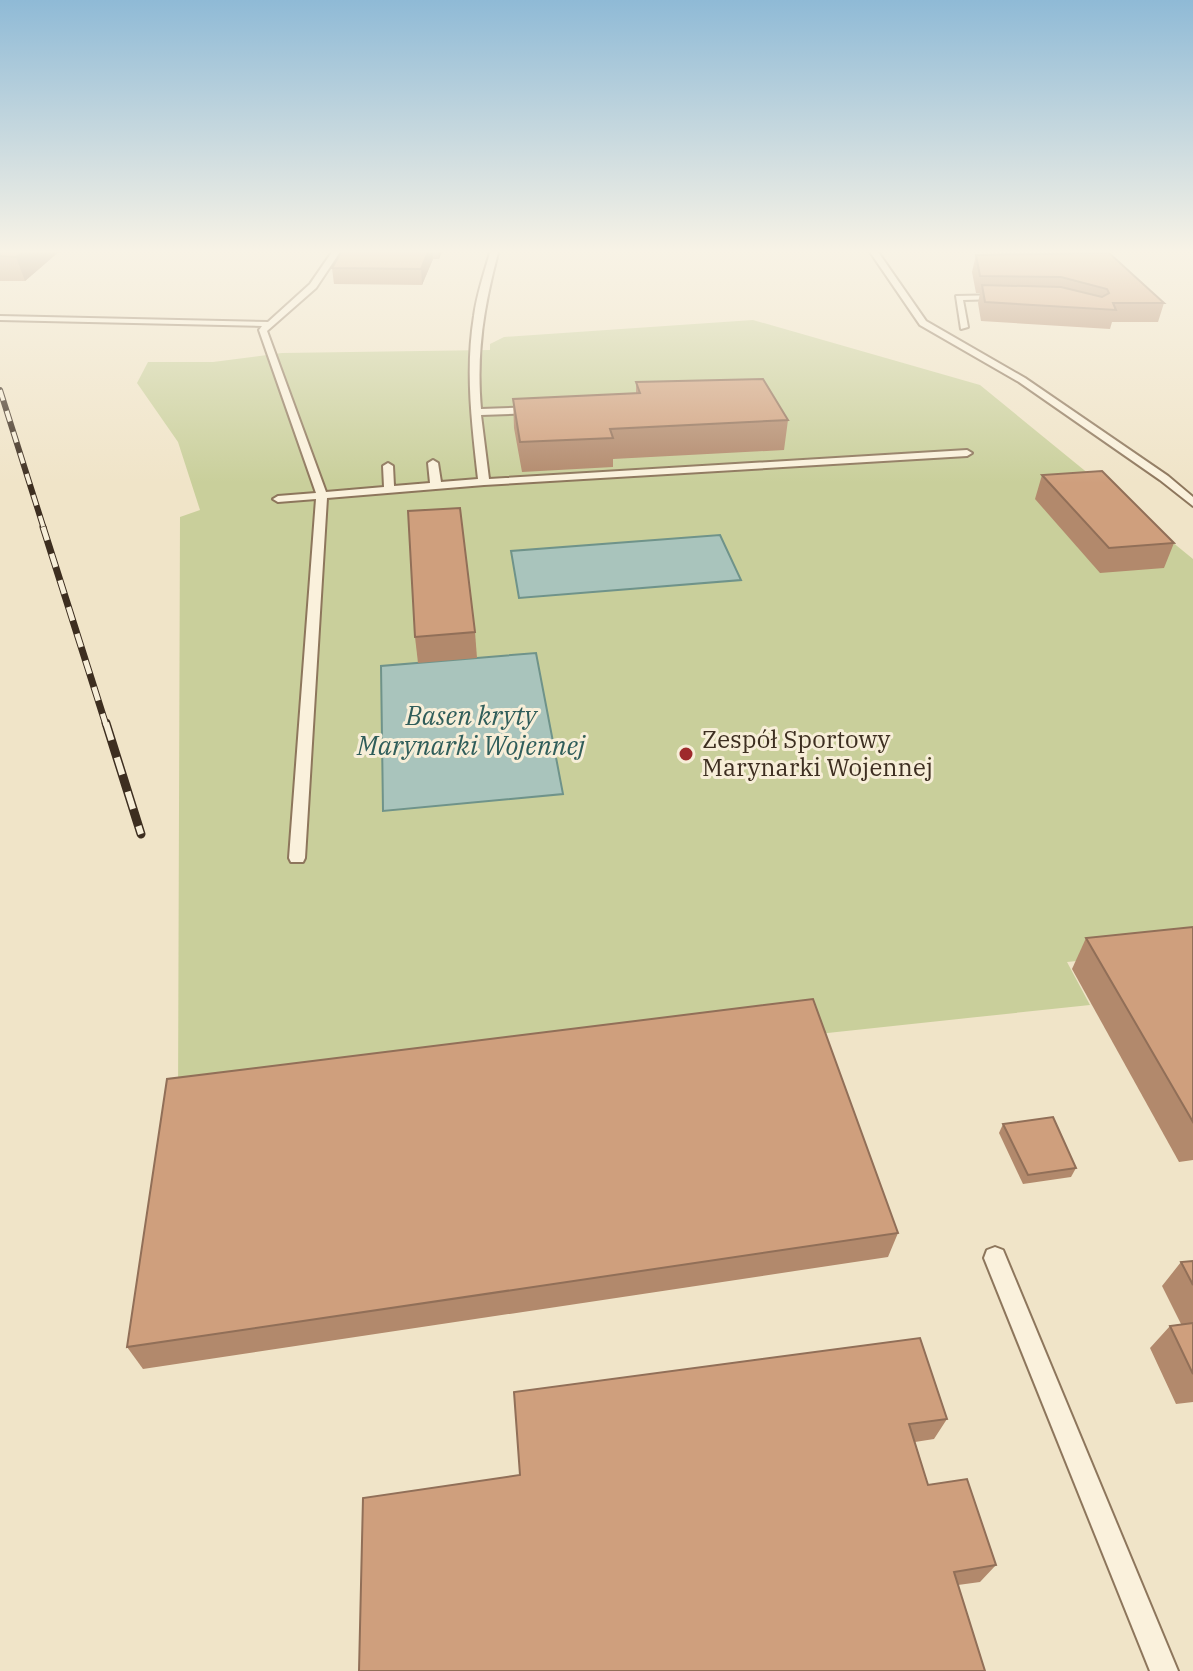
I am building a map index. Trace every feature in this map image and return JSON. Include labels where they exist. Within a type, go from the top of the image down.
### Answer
[{"type":"lane","points":[[265,327],[264,337],[322,495],[297,858]]},
{"type":"lane","points":[[478,327],[475,412],[484,482]]},
{"type":"lane","points":[[930,327],[1022,380],[1164,478],[1193,503]]},
{"type":"lane","points":[[475,412],[539,409]]},
{"type":"lane","points":[[278,499],[484,482],[967,453]]},
{"type":"lane","points":[[433,463],[436,486]]},
{"type":"lane","points":[[388,466],[389,490]]},
{"type":"lane","points":[[995,1258],[1164,1671]]},
{"type":"green space","name":"Zespół Sportowy Marynarki Wojennej","points":[[651,327],[777,327],[980,385],[1193,559],[1193,949],[1067,962],[1090,1005],[178,1102],[180,517],[200,510],[178,442],[137,383],[148,362],[213,362],[282,353],[490,350],[490,344],[504,337]]},
{"type":"water","points":[[720,535],[741,580],[519,598],[511,551]]},
{"type":"water","name":"Basen kryty Marynarki Wojennej","points":[[536,653],[563,794],[383,811],[381,666]]},
{"type":"building","points":[[763,379],[788,420],[610,429],[613,438],[520,442],[513,399],[640,393],[636,382]]},
{"type":"building","points":[[1102,471],[1174,543],[1109,548],[1042,475]]},
{"type":"building","points":[[460,508],[475,632],[415,637],[408,511]]},
{"type":"building","points":[[1193,927],[1193,1122],[1086,938]]},
{"type":"building","points":[[813,999],[898,1233],[127,1347],[167,1079]]},
{"type":"building","points":[[1053,1117],[1076,1168],[1028,1175],[1003,1124]]},
{"type":"building","points":[[1193,1261],[1193,1285],[1181,1262]]},
{"type":"building","points":[[1193,1323],[1193,1374],[1170,1326]]},
{"type":"building","points":[[920,1338],[947,1419],[909,1424],[928,1485],[967,1479],[996,1565],[954,1572],[985,1671],[359,1671],[363,1498],[520,1475],[514,1392]]},
{"type":"railway","points":[[0,390],[44,529]]},
{"type":"railway","points":[[43,527],[106,725]]},
{"type":"railway","points":[[106,723],[141,834]]},
{"type":"place","name":"Zespół Sportowy Marynarki Wojennej","points":[[686,754]]}]
